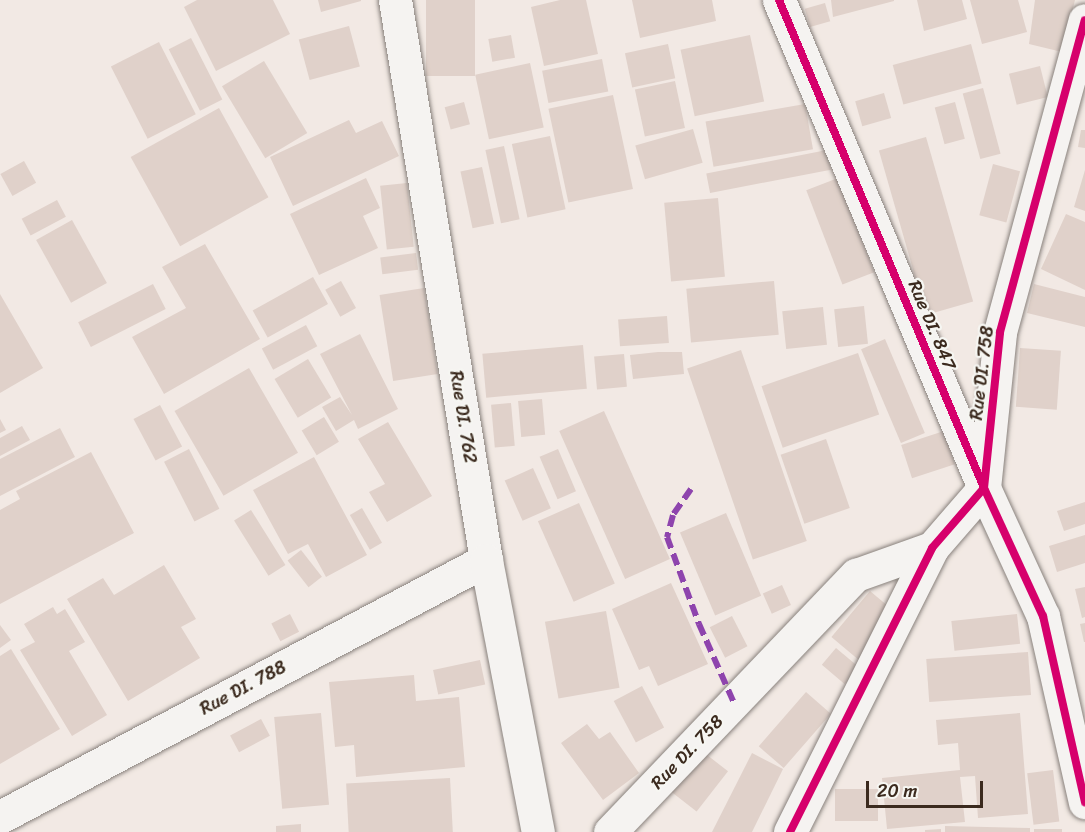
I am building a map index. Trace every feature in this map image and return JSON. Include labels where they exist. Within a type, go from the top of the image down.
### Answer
[{"type":"street","name":"Rue DI. 762","points":[[395,0],[486,560],[538,832]]},
{"type":"street","name":"Rue DI. 847","points":[[779,0],[984,488],[1043,616],[1085,802]]},
{"type":"street","name":"Rue DI. 758","points":[[790,832],[932,548],[984,488],[1000,332],[1085,20]]},
{"type":"street","name":"Rue DI. 758","points":[[610,832],[856,575],[932,548]]},
{"type":"street","name":"Rue DI. 788","points":[[0,817],[486,560]]},
{"type":"building","points":[[197,0],[273,0],[290,34],[216,71],[184,7]]},
{"type":"building","points":[[318,0],[361,0],[361,1],[321,12]]},
{"type":"building","points":[[426,0],[475,0],[475,76],[426,76]]},
{"type":"building","points":[[560,0],[586,0],[598,54],[544,66],[531,7]]},
{"type":"building","points":[[632,0],[712,0],[716,21],[640,38]]},
{"type":"building","points":[[831,0],[894,0],[894,1],[833,17]]},
{"type":"building","points":[[917,0],[962,0],[967,19],[924,31]]},
{"type":"building","points":[[970,0],[1018,0],[1027,32],[982,44]]},
{"type":"building","points":[[1035,0],[1075,0],[1062,52],[1029,44]]},
{"type":"building","points":[[825,3],[830,21],[810,27],[805,9]]},
{"type":"building","points":[[349,26],[360,67],[310,80],[299,39]]},
{"type":"building","points":[[511,35],[515,58],[492,62],[488,39]]},
{"type":"building","points":[[750,35],[764,102],[695,116],[681,50]]},
{"type":"building","points":[[191,38],[222,99],[200,111],[169,49]]},
{"type":"building","points":[[159,42],[196,114],[148,139],[111,67]]},
{"type":"building","points":[[668,44],[675,78],[632,87],[625,53]]},
{"type":"building","points":[[971,44],[982,84],[903,105],[893,65]]},
{"type":"building","points":[[602,59],[608,91],[548,103],[542,71]]},
{"type":"building","points":[[264,61],[307,133],[265,158],[222,86]]},
{"type":"building","points":[[530,63],[544,128],[489,139],[475,75]]},
{"type":"building","points":[[1040,66],[1048,97],[1017,105],[1009,74]]},
{"type":"building","points":[[675,81],[685,128],[645,136],[635,90]]},
{"type":"building","points":[[983,88],[1001,154],[980,159],[963,93]]},
{"type":"building","points":[[884,93],[891,118],[862,126],[855,101]]},
{"type":"building","points":[[613,95],[633,189],[568,203],[548,109]]},
{"type":"building","points":[[464,102],[470,124],[451,129],[445,107]]},
{"type":"building","points":[[955,102],[965,139],[945,144],[935,107]]},
{"type":"building","points":[[805,104],[813,149],[714,167],[706,122]]},
{"type":"building","points":[[219,108],[268,197],[180,246],[131,157]]},
{"type":"building","points":[[349,120],[356,133],[382,121],[399,156],[293,206],[270,157]]},
{"type":"building","points":[[693,129],[703,163],[645,179],[635,146]]},
{"type":"building","points":[[1081,130],[1085,130],[1085,148],[1078,147]]},
{"type":"building","points":[[550,136],[566,209],[527,217],[512,144]]},
{"type":"building","points":[[926,137],[973,301],[926,315],[879,151]]},
{"type":"building","points":[[504,146],[520,219],[501,223],[485,150]]},
{"type":"building","points":[[827,150],[831,170],[710,193],[706,173]]},
{"type":"building","points":[[24,161],[36,183],[13,196],[0,174]]},
{"type":"building","points":[[993,164],[1020,171],[1006,222],[979,215]]},
{"type":"building","points":[[482,167],[494,224],[473,228],[460,172]]},
{"type":"building","points":[[1085,170],[1085,211],[1074,207]]},
{"type":"building","points":[[366,178],[380,208],[363,216],[378,248],[319,275],[290,214]]},
{"type":"building","points":[[838,178],[874,272],[842,284],[806,190]]},
{"type":"building","points":[[407,183],[414,247],[387,249],[380,186]]},
{"type":"building","points":[[718,198],[725,277],[671,281],[664,203]]},
{"type":"building","points":[[57,200],[66,217],[31,236],[22,219]]},
{"type":"building","points":[[1066,214],[1085,222],[1085,290],[1041,269]]},
{"type":"building","points":[[72,220],[107,283],[71,303],[36,240]]},
{"type":"building","points":[[205,244],[260,339],[164,394],[132,337],[186,308],[162,267]]},
{"type":"building","points":[[416,253],[418,270],[382,274],[380,257]]},
{"type":"building","points":[[313,277],[328,304],[268,338],[253,310]]},
{"type":"building","points":[[341,281],[356,308],[340,317],[325,290]]},
{"type":"building","points":[[774,281],[779,335],[691,342],[686,289]]},
{"type":"building","points":[[153,284],[166,309],[91,347],[78,322]]},
{"type":"building","points":[[1034,284],[1085,297],[1085,327],[1027,313]]},
{"type":"building","points":[[424,288],[438,374],[393,381],[380,295]]},
{"type":"building","points":[[0,294],[43,368],[0,393]]},
{"type":"building","points":[[864,306],[868,344],[838,347],[834,309]]},
{"type":"building","points":[[823,307],[827,345],[786,349],[782,311]]},
{"type":"building","points":[[667,316],[669,343],[620,346],[618,319]]},
{"type":"building","points":[[306,325],[317,346],[273,370],[262,348]]},
{"type":"building","points":[[360,334],[398,409],[358,429],[354,420],[336,431],[322,407],[340,397],[352,415],[320,354]]},
{"type":"building","points":[[885,339],[925,433],[901,443],[861,349]]},
{"type":"building","points":[[583,345],[587,389],[486,398],[482,354]]},
{"type":"building","points":[[1020,348],[1061,351],[1057,410],[1016,407]]},
{"type":"building","points":[[741,350],[807,541],[753,560],[687,369]]},
{"type":"building","points":[[682,352],[684,374],[633,379],[630,355]]},
{"type":"building","points":[[858,353],[879,414],[783,448],[762,386]]},
{"type":"building","points":[[624,354],[627,387],[597,389],[594,357]]},
{"type":"building","points":[[308,359],[331,398],[298,418],[275,379]]},
{"type":"building","points":[[249,368],[298,453],[224,496],[175,411]]},
{"type":"building","points":[[542,399],[545,435],[521,437],[518,401]]},
{"type":"building","points":[[511,403],[515,446],[495,448],[491,405]]},
{"type":"building","points":[[160,405],[182,446],[156,461],[134,419]]},
{"type":"building","points":[[604,411],[670,559],[625,579],[559,431]]},
{"type":"building","points":[[324,417],[339,442],[317,455],[302,430]]},
{"type":"building","points":[[0,419],[6,430],[0,433]]},
{"type":"building","points":[[388,422],[432,496],[387,522],[369,492],[385,484],[358,439]]},
{"type":"building","points":[[22,426],[30,440],[0,456],[0,438]]},
{"type":"building","points":[[60,428],[75,457],[0,496],[0,459]]},
{"type":"building","points":[[944,431],[955,464],[912,478],[901,445]]},
{"type":"building","points":[[826,439],[850,508],[804,524],[781,455]]},
{"type":"building","points":[[189,449],[219,509],[194,521],[164,462]]},
{"type":"building","points":[[558,449],[576,491],[558,499],[540,457]]},
{"type":"building","points":[[91,452],[134,533],[0,604],[0,510],[20,499],[16,491]]},
{"type":"building","points":[[314,457],[367,555],[326,577],[308,544],[288,554],[253,490]]},
{"type":"building","points":[[533,468],[551,508],[523,521],[505,481]]},
{"type":"building","points":[[1085,502],[1085,524],[1064,531],[1057,511]]},
{"type":"building","points":[[579,503],[615,583],[574,602],[538,521]]},
{"type":"building","points":[[362,508],[382,543],[370,550],[350,515]]},
{"type":"building","points":[[251,510],[285,565],[268,576],[234,521]]},
{"type":"building","points":[[726,513],[761,596],[715,615],[680,533]]},
{"type":"building","points":[[1085,535],[1085,563],[1057,572],[1049,546]]},
{"type":"building","points":[[301,550],[322,577],[309,587],[288,560]]},
{"type":"building","points":[[164,565],[196,619],[181,627],[200,658],[128,701],[67,599],[103,578],[114,595]]},
{"type":"building","points":[[671,583],[708,664],[658,686],[649,666],[639,670],[612,609]]},
{"type":"building","points":[[782,585],[791,605],[772,614],[763,594]]},
{"type":"building","points":[[1085,587],[1085,617],[1082,618],[1075,589]]},
{"type":"building","points":[[870,591],[897,613],[858,659],[831,637]]},
{"type":"building","points":[[53,607],[57,614],[65,609],[85,642],[69,651],[107,715],[72,736],[20,650],[35,642],[24,624]]},
{"type":"building","points":[[606,611],[620,688],[558,699],[545,622]]},
{"type":"building","points":[[290,614],[299,632],[280,641],[271,624]]},
{"type":"building","points":[[1017,614],[1020,644],[954,651],[951,621]]},
{"type":"building","points":[[732,616],[747,646],[725,658],[710,627]]},
{"type":"building","points":[[1085,623],[1085,642],[1084,642],[1080,624]]},
{"type":"building","points":[[0,625],[11,640],[0,648]]},
{"type":"building","points":[[836,648],[859,667],[845,684],[822,665]]},
{"type":"building","points":[[11,649],[60,729],[0,764],[0,656]]},
{"type":"building","points":[[1028,652],[1031,695],[929,702],[926,659]]},
{"type":"building","points":[[480,660],[485,684],[438,694],[433,670]]},
{"type":"building","points":[[414,675],[416,701],[459,697],[465,767],[356,777],[354,745],[335,747],[329,682]]},
{"type":"building","points":[[642,686],[664,727],[636,743],[614,701]]},
{"type":"building","points":[[806,692],[831,714],[784,768],[759,746]]},
{"type":"building","points":[[321,713],[329,805],[282,809],[274,717]]},
{"type":"building","points":[[1020,713],[1028,814],[978,818],[975,776],[960,777],[965,822],[887,829],[882,778],[960,770],[958,743],[938,745],[936,720]]},
{"type":"building","points":[[261,719],[270,736],[239,752],[230,735]]},
{"type":"building","points":[[587,724],[599,739],[610,732],[639,773],[603,800],[561,743]]},
{"type":"building","points":[[702,751],[728,771],[697,812],[671,791]]},
{"type":"building","points":[[752,753],[783,769],[752,832],[712,832]]},
{"type":"building","points":[[1053,770],[1059,822],[1034,825],[1027,773]]},
{"type":"building","points":[[450,778],[453,832],[349,832],[346,783]]},
{"type":"building","points":[[835,789],[878,789],[878,821],[835,821]]},
{"type":"building","points":[[301,824],[301,832],[276,832],[276,826]]},
{"type":"building","points":[[945,826],[1030,828],[1030,832],[945,832]]},
{"type":"building","points":[[941,829],[941,832],[925,832],[925,830]]},
{"type":"building","points":[[1034,829],[1062,829],[1062,832],[1034,832]]},
{"type":"marked path","points":[[691,489],[673,515],[667,537],[699,624],[734,703]]},
{"type":"cycle path","points":[[779,0],[984,488],[1043,616],[1085,802]]},
{"type":"cycle path","points":[[790,832],[932,548],[984,488],[1000,332],[1085,20]]}]
